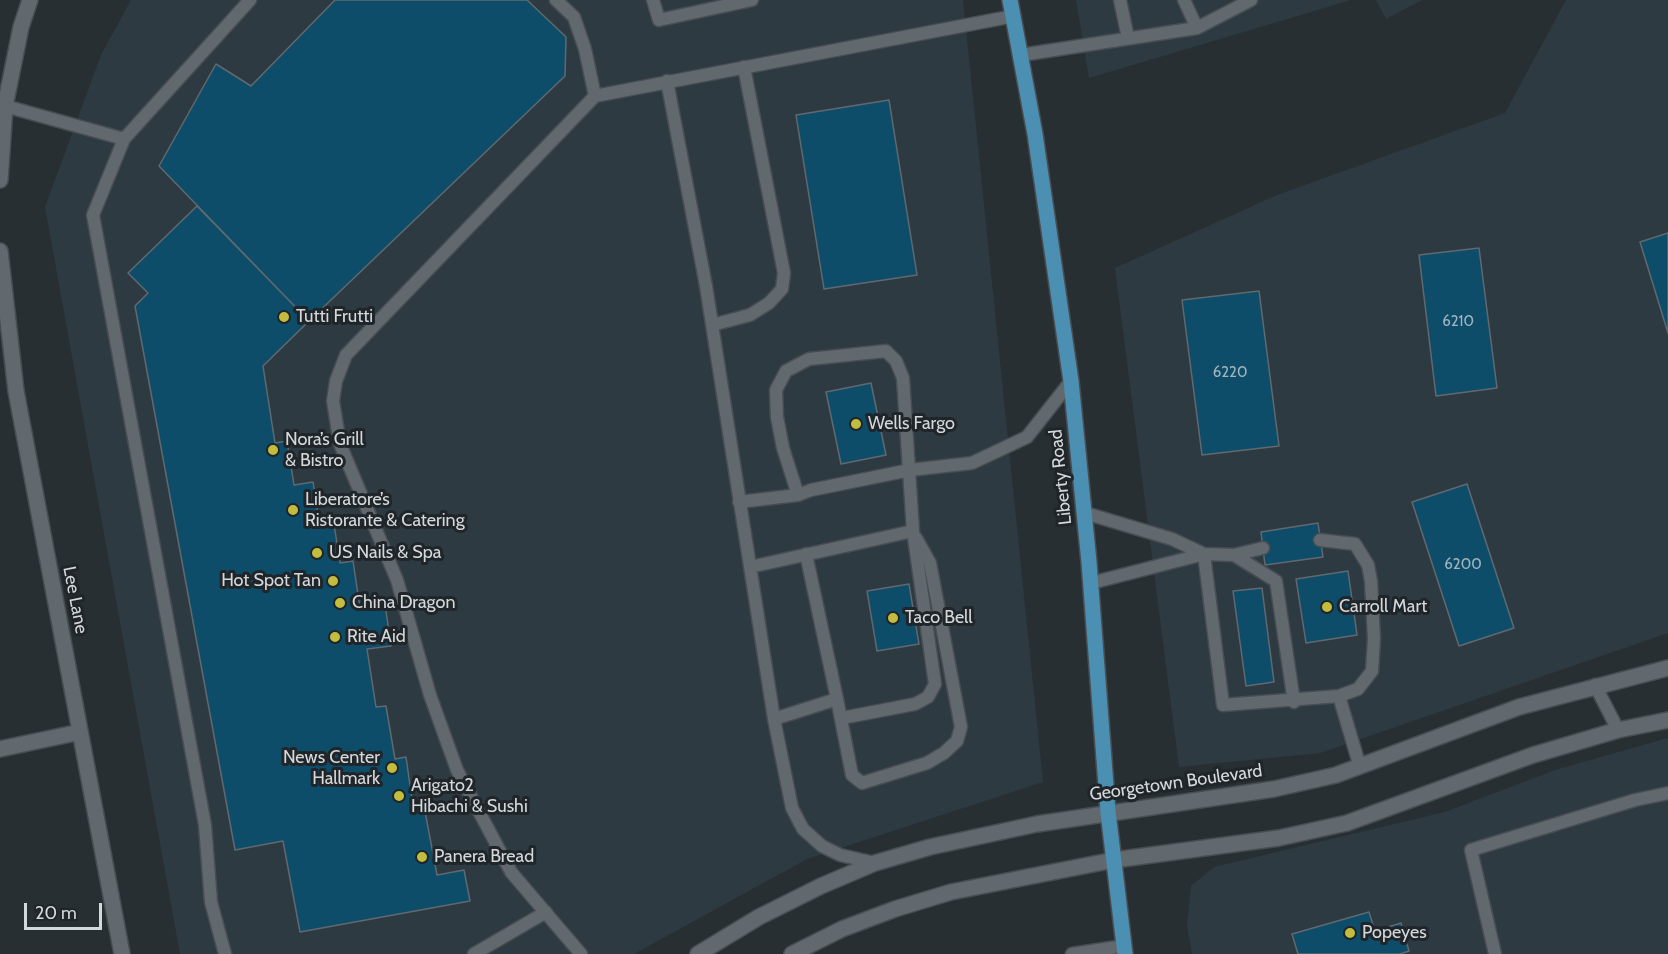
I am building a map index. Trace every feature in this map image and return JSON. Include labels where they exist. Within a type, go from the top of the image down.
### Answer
[{"type":"main road","name":"Liberty Road","points":[[1010,0],[1021,55],[1071,381],[1091,583],[1108,812],[1124,950]]},
{"type":"street","points":[[0,180],[2,106],[21,27],[30,0]]},
{"type":"street","name":"Lee Lane","points":[[0,251],[16,391],[122,954]]},
{"type":"street","points":[[0,393],[16,391]]},
{"type":"street","name":"Georgetown Boulevard","points":[[698,954],[759,917],[821,886],[875,863],[930,847],[1108,812],[1274,789],[1336,776],[1519,707],[1595,685],[1668,668]]},
{"type":"street","points":[[792,954],[842,929],[940,895],[1114,860],[1279,838],[1347,823],[1533,755],[1618,730],[1668,720]]},
{"type":"street","points":[[0,749],[80,732]]},
{"type":"lane","points":[[225,954],[211,902],[205,825],[93,215],[124,139],[250,0]]},
{"type":"lane","points":[[556,0],[574,17],[585,49],[595,96]]},
{"type":"lane","points":[[653,0],[659,20],[752,0]]},
{"type":"lane","points":[[1120,0],[1128,38]]},
{"type":"lane","points":[[1184,0],[1197,28]]},
{"type":"lane","points":[[1021,55],[1197,28],[1251,0]]},
{"type":"lane","points":[[581,954],[510,872],[457,770],[430,695],[397,580],[340,444],[333,401],[336,381],[346,355],[595,96],[1014,16]]},
{"type":"lane","points":[[712,325],[750,315],[769,303],[782,289],[784,273],[744,67]]},
{"type":"lane","points":[[667,81],[712,325],[774,719],[792,808],[803,829],[822,846],[840,855],[875,863]]},
{"type":"lane","points":[[2,106],[124,139]]},
{"type":"lane","points":[[798,495],[783,448],[776,390],[786,371],[809,359],[885,351],[896,361],[903,378],[913,531],[935,684],[928,698],[915,704],[842,718]]},
{"type":"lane","points":[[739,502],[798,495],[811,490],[910,470],[972,463],[998,453],[1026,437],[1071,381]]},
{"type":"lane","points":[[1084,513],[1172,539],[1204,554]]},
{"type":"lane","points":[[750,567],[913,531]]},
{"type":"lane","points":[[806,554],[842,718],[852,775],[862,783],[938,758],[957,741],[961,727],[930,563],[913,531]]},
{"type":"lane","points":[[1204,554],[1223,705],[1294,702],[1339,696],[1358,689],[1372,671],[1374,639],[1368,565],[1355,544],[1320,540]]},
{"type":"lane","points":[[1091,583],[1204,554],[1234,555],[1263,548]]},
{"type":"lane","points":[[1234,555],[1276,581],[1294,702]]},
{"type":"lane","points":[[1595,685],[1618,730]]},
{"type":"lane","points":[[1339,696],[1360,767]]},
{"type":"lane","points":[[774,719],[837,699]]},
{"type":"lane","points":[[1495,954],[1471,850],[1635,800],[1668,793]]},
{"type":"lane","points":[[474,954],[546,912]]},
{"type":"lane","points":[[1072,954],[1124,950]]},
{"type":"shaded area","points":[[131,0],[963,0],[1043,782],[807,859],[634,954],[180,954],[45,207],[101,55]]},
{"type":"shaded area","points":[[1076,0],[1351,0],[1089,78]]},
{"type":"shaded area","points":[[1376,0],[1422,0],[1386,19]]},
{"type":"shaded area","points":[[1566,0],[1668,0],[1668,633],[1320,753],[1179,767],[1115,268],[1277,195],[1505,113]]},
{"type":"shaded area","points":[[1668,738],[1668,954],[1192,954],[1187,925],[1191,886],[1214,867],[1445,812],[1555,770]]},
{"type":"building","points":[[335,0],[527,0],[566,37],[565,76],[309,321],[159,166],[216,64],[251,86]]},
{"type":"building","points":[[889,100],[917,275],[824,289],[796,115]]},
{"type":"building","points":[[197,206],[309,321],[263,366],[275,443],[287,441],[294,485],[313,482],[320,527],[334,524],[340,563],[353,561],[360,608],[385,604],[391,646],[367,649],[376,707],[386,706],[395,759],[406,757],[413,806],[424,806],[437,875],[464,870],[470,901],[300,932],[283,841],[235,850],[135,306],[148,293],[128,273]]},
{"type":"building","points":[[1668,233],[1668,333],[1640,242]]},
{"type":"building","points":[[1479,248],[1497,388],[1436,396],[1419,255]]},
{"type":"building","points":[[1259,291],[1279,446],[1202,455],[1182,300]]},
{"type":"building","name":"Wells Fargo","points":[[871,383],[886,455],[841,464],[826,392]]},
{"type":"building","points":[[1467,484],[1514,628],[1459,646],[1412,502]]},
{"type":"building","points":[[1318,523],[1323,557],[1265,565],[1261,532]]},
{"type":"building","name":"Carroll Mart","points":[[1348,571],[1357,635],[1306,643],[1296,579]]},
{"type":"building","name":"Taco Bell","points":[[909,584],[919,644],[877,651],[867,591]]},
{"type":"building","points":[[1262,588],[1274,682],[1246,686],[1233,591]]},
{"type":"building","name":"Popeyes","points":[[1369,912],[1375,931],[1401,923],[1409,951],[1400,954],[1298,954],[1292,934]]},
{"type":"place","name":"Tutti Frutti","points":[[284,317]]},
{"type":"place","name":"Wells Fargo","points":[[856,424]]},
{"type":"place","name":"Nora’s Grill & Bistro","points":[[273,450]]},
{"type":"place","name":"Liberatore’s Ristorante & Catering","points":[[293,510]]},
{"type":"place","name":"US Nails & Spa","points":[[317,553]]},
{"type":"place","name":"Hot Spot Tan","points":[[333,581]]},
{"type":"place","name":"China Dragon","points":[[340,603]]},
{"type":"place","name":"Carroll Mart","points":[[1327,607]]},
{"type":"place","name":"Taco Bell","points":[[893,618]]},
{"type":"place","name":"Rite Aid","points":[[335,637]]},
{"type":"place","name":"News Center Hallmark","points":[[392,768]]},
{"type":"place","name":"Arigato2 Hibachi & Sushi","points":[[399,796]]},
{"type":"place","name":"Panera Bread","points":[[422,857]]},
{"type":"place","name":"Popeyes","points":[[1350,933]]}]
